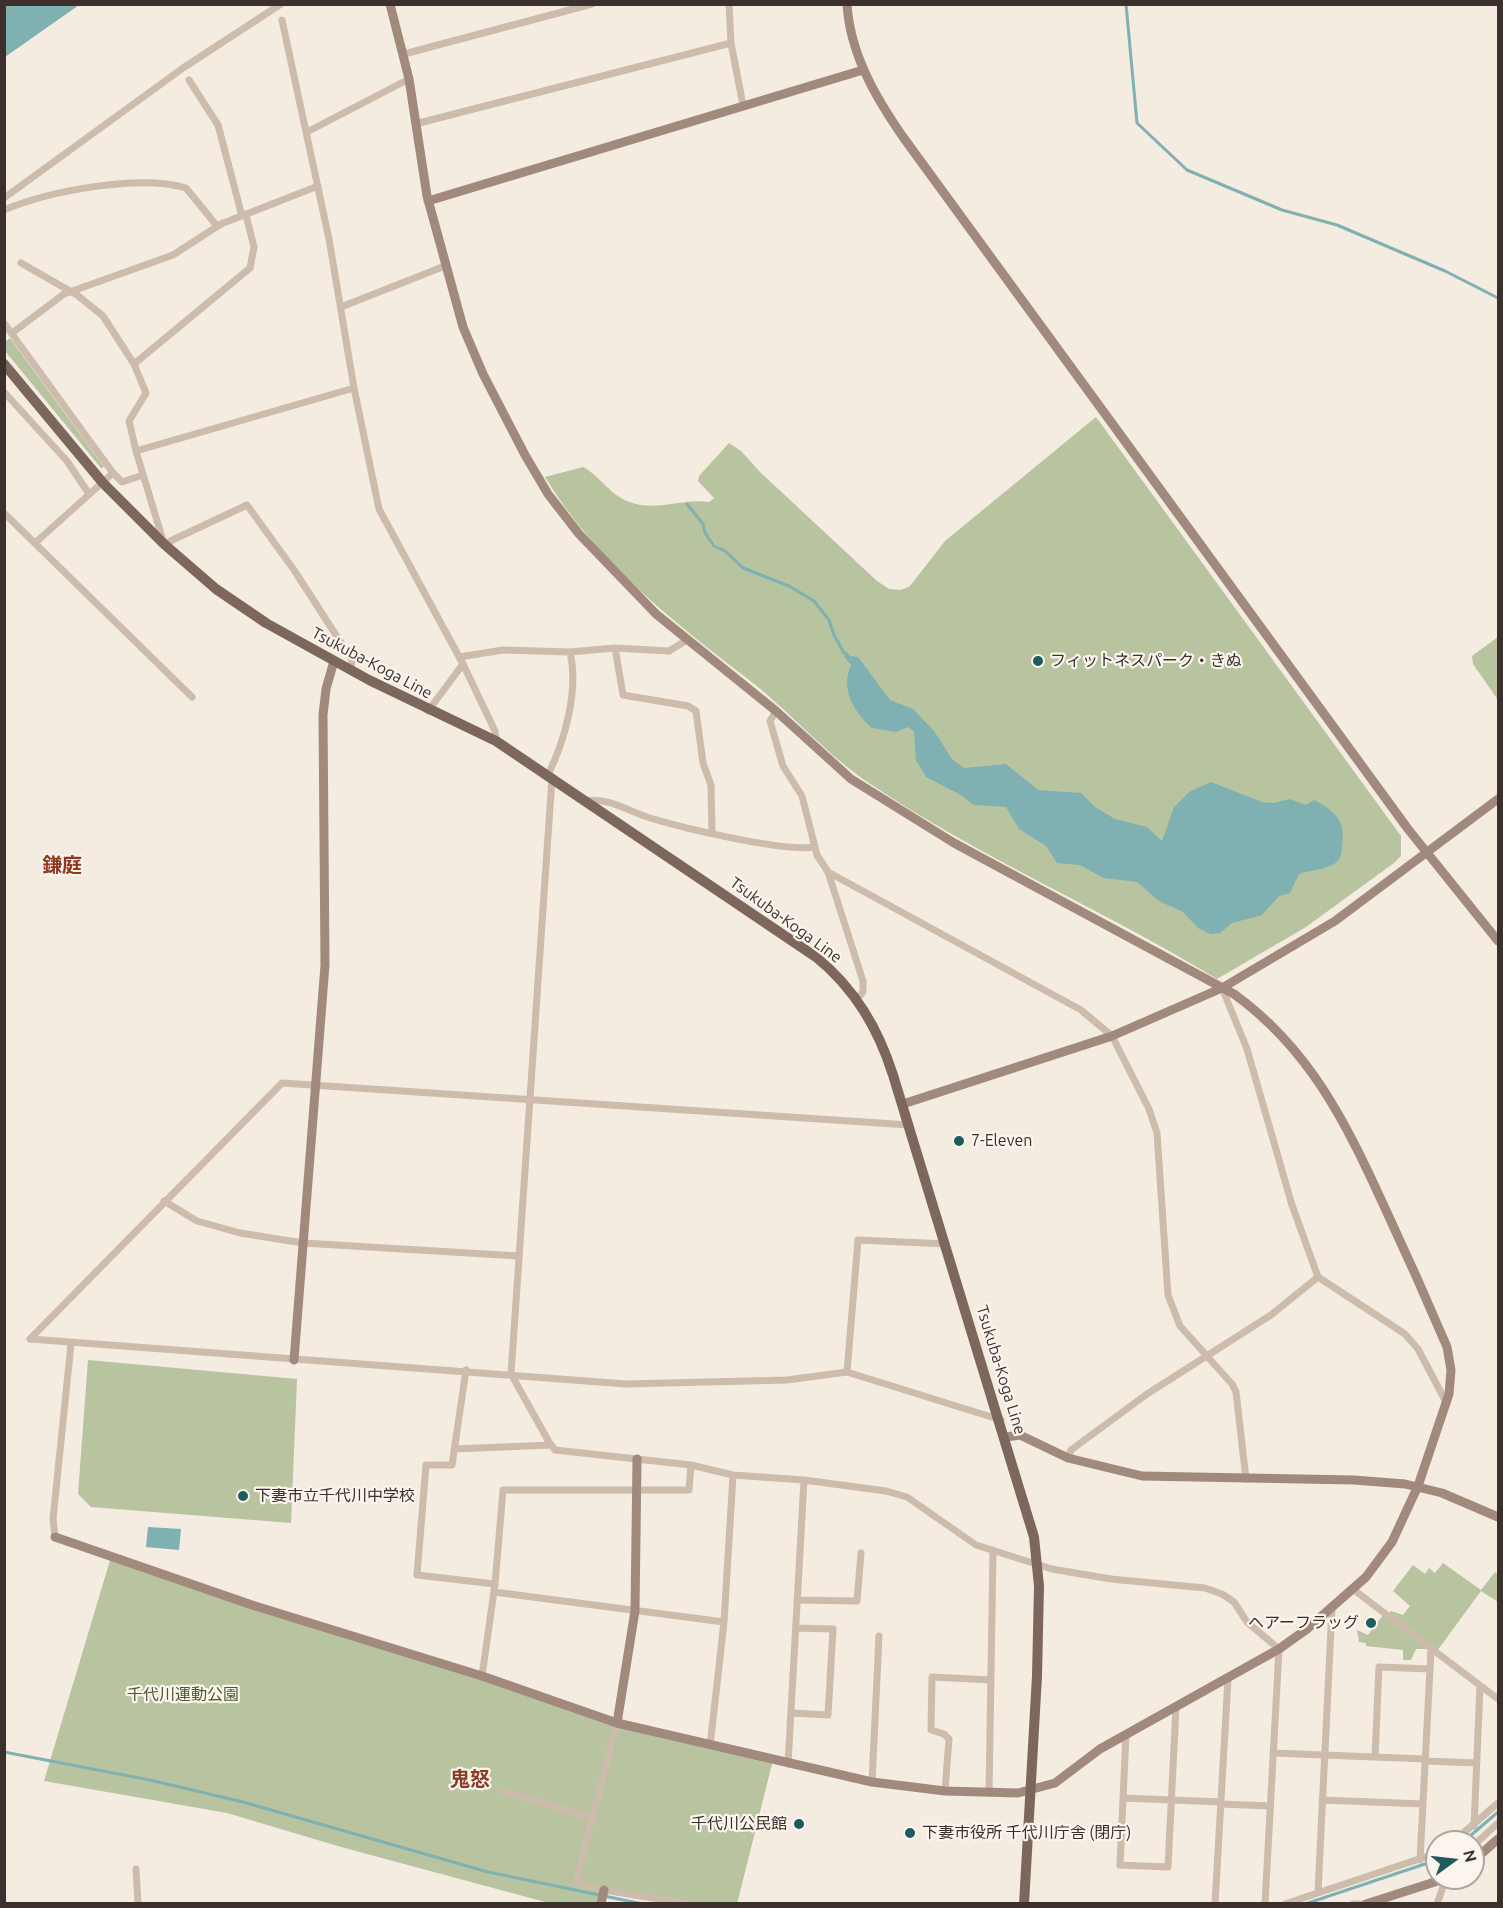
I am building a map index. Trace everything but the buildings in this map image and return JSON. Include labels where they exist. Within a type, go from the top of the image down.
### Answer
[{"type":"main road","name":"Tsukuba-Koga Line","points":[[4,364],[103,483],[164,544],[239,606],[334,661],[428,711],[496,741],[816,957],[857,999],[880,1037],[903,1104],[1030,1519],[1037,1563],[1037,1676],[1024,1904]]},
{"type":"street","points":[[4,198],[183,69],[281,4]]},
{"type":"street","points":[[71,1344],[53,1519],[55,1537],[252,1605],[482,1676],[617,1723],[872,1782],[945,1791],[989,1793],[1030,1790],[1054,1783],[1100,1749],[1279,1649],[1354,1590],[1389,1549],[1418,1486],[1446,1402],[1451,1370],[1447,1347],[1354,1141],[1331,1098],[1286,1041],[1244,1001],[954,843],[868,791],[832,764],[776,711],[687,640],[620,579],[548,494],[483,374],[463,327],[428,201],[409,79],[390,4]]},
{"type":"street","points":[[404,54],[592,4]]},
{"type":"street","points":[[729,4],[731,43],[743,105]]},
{"type":"street","points":[[847,4],[863,70],[878,100],[903,137],[1173,509],[1428,853],[1498,941]]},
{"type":"street","points":[[282,20],[318,186],[354,388],[379,509],[461,660],[495,731],[496,741]]},
{"type":"street","points":[[415,124],[731,43]]},
{"type":"street","points":[[428,201],[863,70]]},
{"type":"street","points":[[307,132],[409,79]]},
{"type":"street","points":[[134,364],[250,268],[254,247],[218,125],[189,80]]},
{"type":"street","points":[[4,210],[26,201],[98,187],[128,183],[158,184],[186,188],[217,226]]},
{"type":"street","points":[[12,333],[70,291],[173,255],[217,226],[318,186]]},
{"type":"street","points":[[21,263],[70,291],[109,323],[134,364],[146,393],[129,421],[164,544],[247,505],[352,660],[351,670]]},
{"type":"street","points":[[340,307],[445,266]]},
{"type":"street","points":[[4,323],[113,473],[123,482],[143,475]]},
{"type":"street","points":[[136,451],[354,388]]},
{"type":"street","points":[[4,392],[67,461],[89,494]]},
{"type":"street","points":[[35,543],[113,473]]},
{"type":"street","points":[[4,513],[192,697]]},
{"type":"street","points":[[428,711],[461,660],[503,650],[570,652],[615,648],[669,651],[687,640]]},
{"type":"street","points":[[615,648],[623,695],[688,706],[696,711],[702,763],[711,785],[712,832]]},
{"type":"street","points":[[570,652],[574,685],[550,776],[511,1374],[551,1445],[555,1450],[691,1465],[733,1475],[804,1480],[886,1491],[907,1497],[976,1545],[1037,1563],[1112,1579],[1211,1590],[1234,1602],[1248,1622],[1279,1649]]},
{"type":"street","points":[[294,1360],[325,965],[323,715],[326,689],[334,661]]},
{"type":"street","points":[[776,711],[771,718],[771,727],[783,766],[802,796],[814,846],[828,872],[863,981],[863,992],[857,999]]},
{"type":"street","points":[[903,1104],[1112,1036],[1222,988],[1335,921],[1498,799]]},
{"type":"street","points":[[584,801],[602,800],[655,819],[712,832],[784,846],[814,846]]},
{"type":"street","points":[[828,872],[1081,1010],[1112,1036],[1149,1109],[1157,1133],[1168,1295],[1180,1326],[1232,1384],[1236,1392],[1246,1479]]},
{"type":"street","points":[[1222,988],[1247,1049],[1292,1205],[1318,1276],[1405,1334],[1418,1349],[1446,1402]]},
{"type":"street","points":[[909,1125],[282,1083],[30,1339],[294,1360],[466,1370],[626,1384],[787,1380],[847,1372],[1001,1420]]},
{"type":"street","points":[[164,1201],[197,1221],[240,1233],[303,1243],[518,1257]]},
{"type":"street","points":[[847,1372],[858,1240],[946,1244]]},
{"type":"street","points":[[1068,1458],[1071,1450],[1129,1407],[1271,1316],[1318,1276]]},
{"type":"street","points":[[466,1370],[452,1465],[426,1465],[417,1575],[635,1611],[724,1622]]},
{"type":"street","points":[[1006,1437],[1020,1435],[1068,1458],[1142,1476],[1354,1480],[1418,1486],[1478,1506],[1498,1517]]},
{"type":"street","points":[[454,1449],[551,1445]]},
{"type":"street","points":[[637,1459],[635,1611],[617,1723],[576,1882],[604,1890],[689,1904]]},
{"type":"street","points":[[482,1676],[495,1588],[503,1490],[638,1492],[689,1490],[691,1465]]},
{"type":"street","points":[[710,1746],[724,1622],[733,1475]]},
{"type":"street","points":[[788,1764],[804,1480]]},
{"type":"street","points":[[989,1793],[993,1550]]},
{"type":"street","points":[[797,1600],[857,1601],[861,1553]]},
{"type":"street","points":[[1354,1590],[1498,1699]]},
{"type":"street","points":[[1317,1892],[1332,1608]]},
{"type":"street","points":[[791,1713],[828,1715],[833,1629],[796,1628]]},
{"type":"street","points":[[872,1782],[879,1636]]},
{"type":"street","points":[[1265,1904],[1279,1649]]},
{"type":"street","points":[[1420,1860],[1431,1650]]},
{"type":"street","points":[[1375,1757],[1379,1667],[1430,1669]]},
{"type":"street","points":[[945,1791],[949,1739],[944,1734],[931,1730],[932,1677],[990,1680]]},
{"type":"street","points":[[1215,1904],[1228,1679]]},
{"type":"street","points":[[1474,1826],[1480,1686]]},
{"type":"street","points":[[1126,1734],[1119,1865],[1168,1867],[1176,1707]]},
{"type":"street","points":[[1273,1753],[1477,1763]]},
{"type":"street","points":[[503,1791],[593,1818]]},
{"type":"street","points":[[1123,1798],[1270,1806]]},
{"type":"street","points":[[1322,1800],[1423,1804]]},
{"type":"street","points":[[1469,1830],[1498,1803]]},
{"type":"street","points":[[1485,1834],[1497,1822],[1488,1813]]},
{"type":"street","points":[[1485,1850],[1498,1839]]},
{"type":"street","points":[[1285,1904],[1305,1900],[1317,1892],[1425,1858]]},
{"type":"street","points":[[136,1869],[138,1904]]},
{"type":"street","points":[[1353,1904],[1365,1904],[1425,1885]]},
{"type":"street","points":[[601,1904],[604,1890]]},
{"type":"green space","points":[[10,338],[104,467],[101,468],[5,351],[5,342]]},
{"type":"green space","name":"フィットネスパーク・きぬ","points":[[1096,417],[1401,836],[1401,856],[1394,863],[1306,927],[1217,979],[1131,930],[954,836],[853,772],[768,695],[666,614],[639,589],[588,537],[545,477],[583,467],[620,498],[637,504],[658,506],[709,502],[714,498],[698,481],[699,476],[729,443],[741,451],[761,473],[877,581],[889,589],[901,590],[910,586],[945,541]]},
{"type":"green space","points":[[1498,637],[1498,700],[1473,664],[1472,656]]},
{"type":"green space","points":[[88,1360],[297,1379],[291,1523],[91,1507],[78,1494]]},
{"type":"green space","name":"千代川運動公園","points":[[111,1557],[617,1723],[773,1760],[737,1904],[692,1903],[604,1890],[601,1903],[549,1903],[341,1847],[227,1813],[44,1781]]},
{"type":"green space","points":[[1443,1563],[1481,1590],[1495,1572],[1498,1575],[1498,1602],[1481,1591],[1437,1651],[1388,1614],[1391,1611],[1403,1615],[1410,1606],[1393,1591],[1413,1565],[1425,1574],[1429,1568],[1435,1573]]},
{"type":"green space","points":[[1383,1615],[1427,1649],[1416,1649],[1411,1660],[1403,1660],[1403,1650],[1366,1646],[1366,1643],[1359,1642],[1357,1630],[1368,1635]]},
{"type":"water","points":[[5,4],[79,4],[79,5],[5,57]]},
{"type":"water","points":[[846,651],[850,656],[858,657],[890,700],[913,709],[934,731],[952,759],[964,768],[1006,764],[1038,790],[1081,793],[1095,807],[1115,819],[1147,827],[1162,841],[1174,807],[1189,792],[1211,782],[1262,802],[1274,803],[1289,799],[1306,805],[1314,800],[1334,813],[1341,824],[1343,838],[1340,858],[1331,865],[1299,874],[1290,893],[1279,896],[1262,915],[1232,923],[1220,933],[1210,934],[1198,928],[1183,912],[1159,901],[1137,882],[1104,878],[1080,865],[1057,863],[1046,846],[1019,829],[1006,807],[974,805],[959,794],[926,777],[916,760],[914,731],[908,727],[896,732],[872,728],[860,715],[848,691],[848,674],[851,665],[844,656]]},
{"type":"water","points":[[148,1527],[181,1529],[179,1550],[146,1547]]},
{"type":"waterway","points":[[1126,4],[1137,123],[1187,170],[1282,210],[1337,225],[1445,271],[1498,298]]},
{"type":"waterway","points":[[687,504],[703,524],[705,533],[714,546],[725,551],[743,568],[789,586],[814,601],[829,620],[844,653]]},
{"type":"waterway","points":[[4,1752],[150,1780],[243,1802],[488,1872],[643,1904]]},
{"type":"waterway","points":[[1477,1830],[1498,1812]]},
{"type":"waterway","points":[[1305,1904],[1425,1864]]},
{"type":"place","name":"フィットネスパーク・きぬ","points":[[1038,661]]},
{"type":"place","name":"7-Eleven","points":[[959,1141]]},
{"type":"place","name":"下妻市立千代川中学校","points":[[243,1496]]},
{"type":"place","name":"ヘアーフラッグ","points":[[1371,1623]]},
{"type":"place","name":"千代川公民館","points":[[799,1824]]},
{"type":"place","name":"下妻市役所 千代川庁舎 (閉庁)","points":[[910,1833]]},
{"type":"district","name":"鎌庭","points":[[62,865]]},
{"type":"district","name":"鬼怒","points":[[470,1779]]}]
